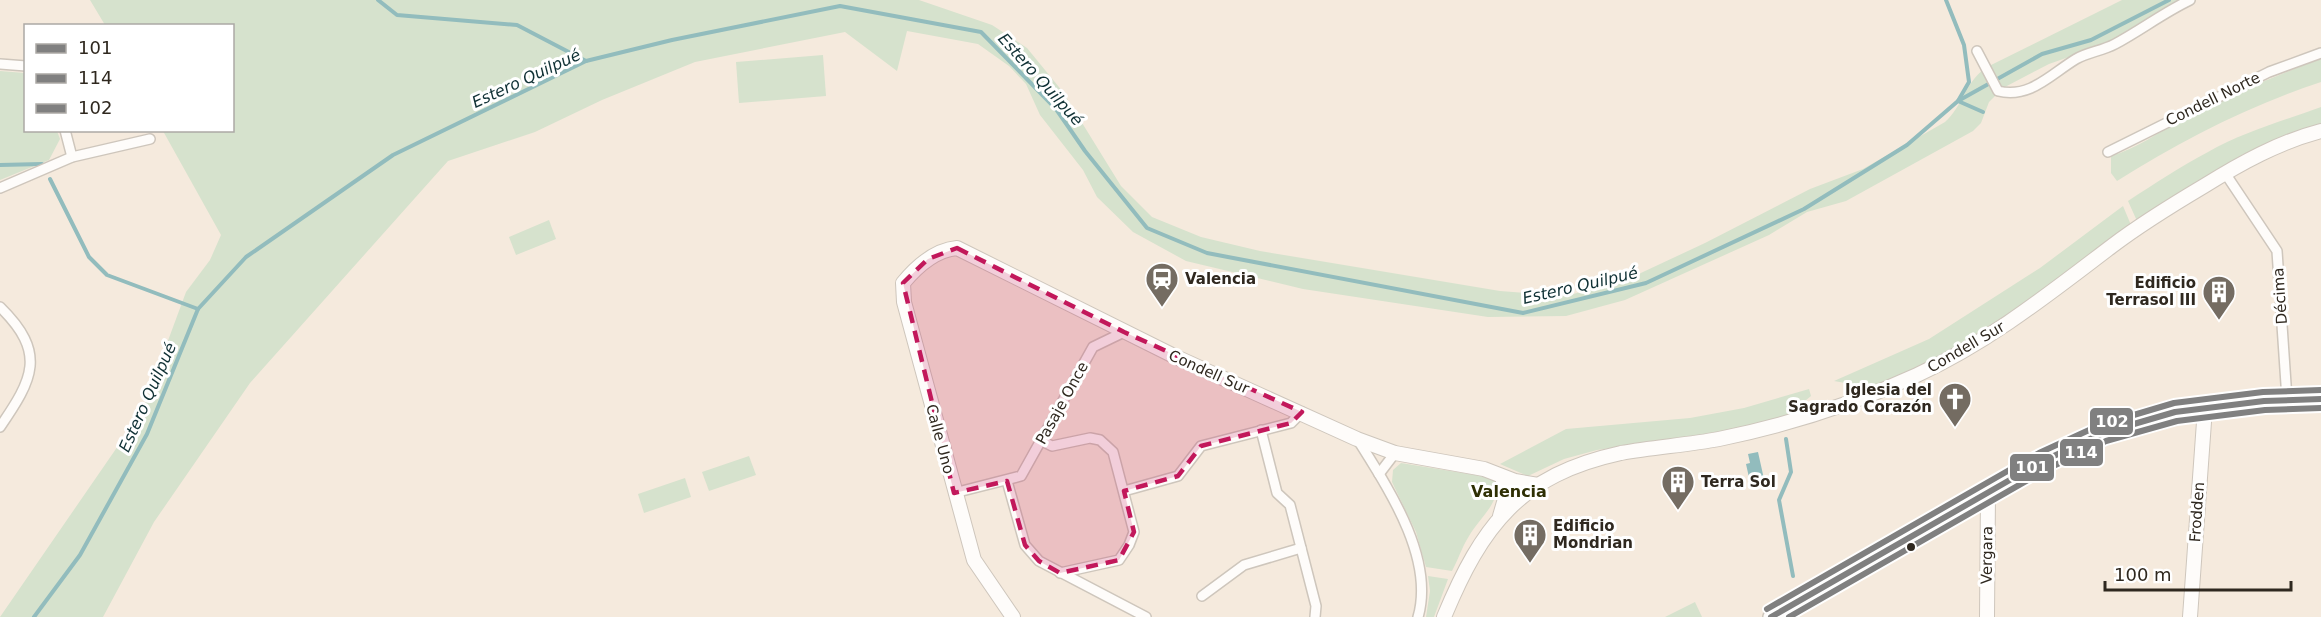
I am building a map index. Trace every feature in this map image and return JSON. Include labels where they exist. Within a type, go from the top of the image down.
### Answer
[{"type":"main road","points":[[1772,617],[2043,462],[2103,433],[2156,416],[2205,408],[2287,399],[2321,399]]},
{"type":"street","points":[[1977,51],[1998,91],[2036,88],[2078,58],[2106,49],[2150,26],[2160,15],[2190,0]]},
{"type":"street","name":"Condell Norte","points":[[2108,152],[2270,72],[2321,53]]},
{"type":"street","points":[[0,64],[24,66]]},
{"type":"street","name":"Condell Sur","points":[[1500,516],[1538,485],[1594,460],[1772,427],[1854,401],[1918,375],[2007,324],[2137,229],[2225,173],[2264,152],[2321,131]]},
{"type":"street","points":[[66,132],[72,157]]},
{"type":"street","points":[[0,188],[72,157],[150,139]]},
{"type":"street","name":"Décima","points":[[2225,173],[2277,251],[2287,399]]},
{"type":"street","name":"Condell Sur","points":[[928,259],[946,249],[957,248],[1213,375],[1302,412],[1357,439],[1395,453],[1484,469],[1502,477],[1538,485]]},
{"type":"street","name":"Calle Uno","points":[[928,259],[903,283],[904,302],[974,560],[1013,617]]},
{"type":"street","points":[[0,307],[24,336],[30,353],[30,375],[0,427]]},
{"type":"street","name":"Pasaje Once","points":[[1007,481],[1021,476],[1093,347],[1125,332]]},
{"type":"street","name":"Frodden","points":[[2190,617],[2205,408]]},
{"type":"street","points":[[1124,491],[1178,476],[1201,446],[1291,423],[1302,412]]},
{"type":"street","points":[[1262,430],[1277,493],[1290,505],[1316,606],[1315,617]]},
{"type":"street","points":[[1042,441],[1052,446],[1090,438],[1100,440],[1113,452],[1134,532],[1129,546],[1119,560],[1060,573]]},
{"type":"street","points":[[1357,439],[1399,509],[1421,570],[1423,590],[1418,617]]},
{"type":"street","points":[[1379,474],[1395,453]]},
{"type":"street","points":[[1444,617],[1469,560],[1500,516],[1507,492],[1502,477]]},
{"type":"street","points":[[954,493],[1007,481],[1025,545],[1039,561],[1146,617]]},
{"type":"street","name":"Vergara","points":[[1986,617],[1988,493]]},
{"type":"street","points":[[1202,596],[1244,565],[1301,548]]},
{"type":"highlighted area","points":[[957,248],[1124,332],[1302,412],[1291,423],[1201,446],[1178,476],[1124,491],[1134,532],[1119,560],[1060,573],[1039,561],[1025,545],[1007,481],[954,493],[903,283],[928,259]]},
{"type":"green space","points":[[90,0],[919,0],[992,25],[1027,48],[1063,92],[1121,186],[1152,217],[1201,237],[1260,251],[1500,291],[1566,296],[1628,279],[1705,243],[1810,189],[1863,169],[1945,122],[1956,109],[1972,82],[1985,68],[2122,0],[2185,0],[2145,30],[2049,64],[2003,88],[1989,102],[1981,123],[1973,131],[1846,201],[1807,212],[1769,235],[1625,300],[1566,316],[1488,317],[1303,289],[1186,261],[1133,232],[1097,197],[1083,170],[1040,115],[1026,84],[1009,66],[978,44],[907,31],[897,71],[845,32],[695,62],[602,100],[535,132],[448,161],[250,383],[154,522],[103,617],[0,617],[140,414],[164,363],[166,346],[186,292],[210,260],[221,235],[164,132],[234,132],[234,24],[104,24]]},
{"type":"green space","points":[[823,55],[826,96],[739,103],[736,62]]},
{"type":"green space","points":[[2321,59],[2321,82],[2267,102],[2216,125],[2117,181],[2111,173],[2111,156],[2139,145],[2181,120],[2233,95]]},
{"type":"green space","points":[[0,71],[24,73],[24,132],[57,132],[60,139],[49,160],[0,180]]},
{"type":"green space","points":[[2321,107],[2321,125],[2280,137],[2242,155],[2137,221],[2128,201],[2168,175],[2235,138]]},
{"type":"green space","points":[[2123,206],[2131,225],[1992,327],[1907,374],[1873,388],[1834,381],[1929,339],[2040,268]]},
{"type":"green space","points":[[549,220],[556,239],[516,255],[509,237]]},
{"type":"green space","points":[[1809,389],[1811,396],[1788,415],[1759,424],[1597,450],[1564,459],[1528,476],[1500,464],[1566,429],[1690,418],[1744,408]]},
{"type":"green space","points":[[749,456],[756,475],[709,491],[702,472]]},
{"type":"green space","points":[[1401,463],[1481,476],[1496,481],[1497,489],[1492,503],[1473,529],[1452,571],[1426,567],[1416,532],[1392,482],[1393,470]]},
{"type":"green space","points":[[685,478],[691,497],[644,513],[638,494]]},
{"type":"green space","points":[[1428,576],[1448,579],[1434,617],[1426,617],[1430,591]]},
{"type":"green space","points":[[1695,602],[1702,617],[1665,617]]},
{"type":"water","points":[[1758,452],[1764,479],[1750,482],[1746,464],[1750,463],[1748,454]]},
{"type":"waterway","points":[[378,0],[397,15],[517,25],[586,61]]},
{"type":"waterway","points":[[1946,0],[1964,45],[1969,82],[1958,101],[1983,112]]},
{"type":"waterway","name":"Estero Quilpué","points":[[34,617],[80,555],[147,434],[198,309],[246,257],[393,155],[586,61],[672,40],[840,6],[981,32],[1056,109],[1085,151],[1147,228],[1207,253],[1523,313],[1646,283],[1804,209],[1907,145],[1958,101],[2042,54],[2091,40],[2169,0]]},
{"type":"waterway","points":[[0,165],[42,164]]},
{"type":"waterway","points":[[50,179],[89,257],[107,275],[198,309]]},
{"type":"waterway","points":[[1786,439],[1791,472],[1779,500],[1793,576]]},
{"type":"transit line","name":"102","points":[[1767,609],[2039,453],[2100,425],[2174,403],[2263,392],[2321,390]]},
{"type":"transit line","name":"101","points":[[1771,617],[2043,461],[2103,433],[2175,412],[2264,401],[2321,399]]},
{"type":"transit line","name":"114","points":[[1789,617],[2047,469],[2106,441],[2177,421],[2265,410],[2321,408]]},
{"type":"place","name":"Valencia","points":[[1162,308]]},
{"type":"place","name":"Edificio Terrasol III","points":[[2219,321]]},
{"type":"place","name":"Iglesia del Sagrado Corazón","points":[[1955,428]]},
{"type":"place","name":"Terra Sol","points":[[1678,511]]},
{"type":"place","name":"Edificio Mondrian","points":[[1530,564]]},
{"type":"district","name":"Valencia","points":[[1509,491]]}]
